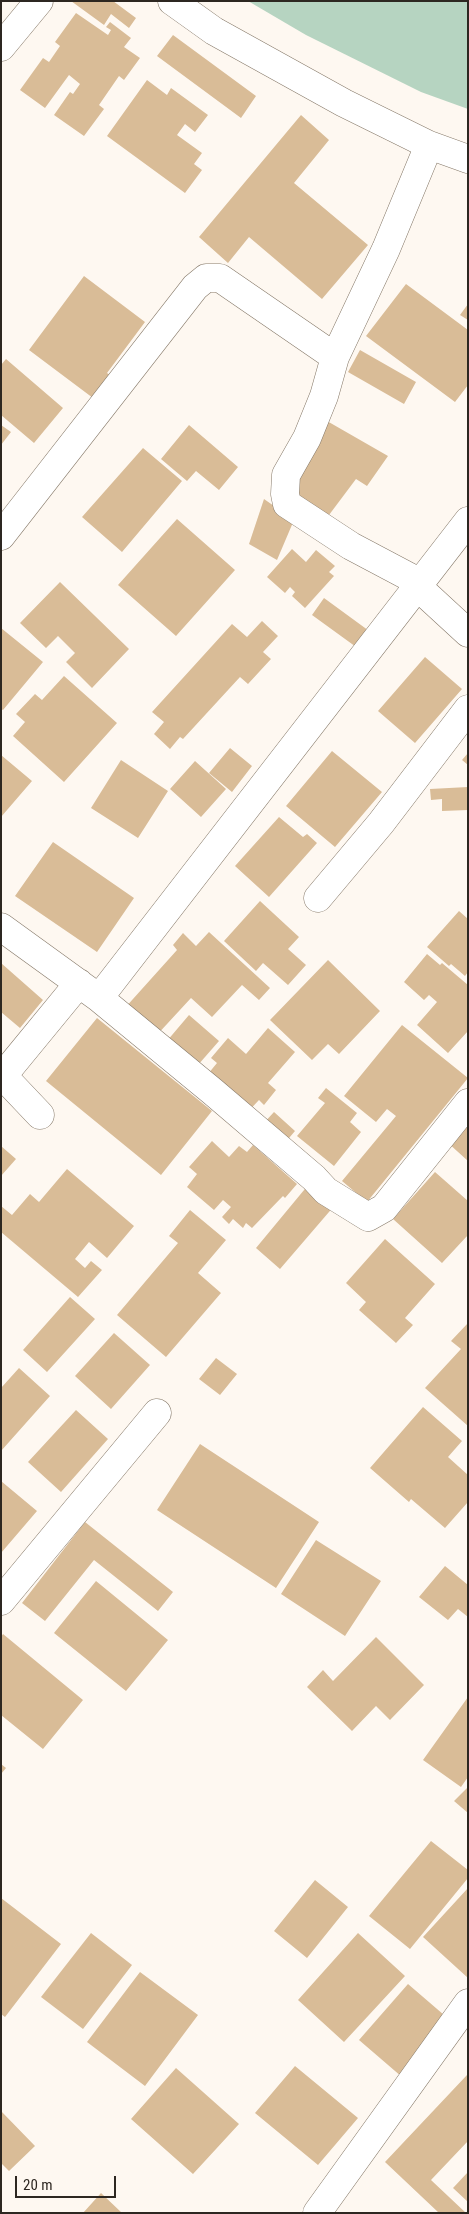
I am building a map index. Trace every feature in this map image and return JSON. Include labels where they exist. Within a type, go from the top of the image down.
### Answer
[{"type":"street","points":[[1,47],[39,1]]},
{"type":"street","points":[[172,1],[214,31],[344,103],[429,145],[468,159]]},
{"type":"street","points":[[429,145],[386,249],[335,357],[324,396],[307,438],[286,475],[285,494],[287,504],[351,546],[418,584],[468,633]]},
{"type":"street","points":[[1,536],[195,286],[206,278],[220,278],[335,357]]},
{"type":"street","points":[[40,1115],[2,1077],[89,991],[468,521]]},
{"type":"street","points":[[318,898],[381,823],[468,709]]},
{"type":"street","points":[[1,927],[89,991],[220,1098],[314,1178],[326,1191],[368,1217],[384,1208],[468,1103]]},
{"type":"street","points":[[1,1601],[157,1414]]},
{"type":"street","points":[[317,2213],[468,2003]]},
{"type":"green space","points":[[248,1],[468,1],[468,109],[421,92],[306,35]]},
{"type":"building","points":[[71,1],[113,1],[136,18],[129,28],[111,14],[104,25]]},
{"type":"building","points":[[76,13],[108,35],[111,30],[106,27],[110,22],[131,38],[124,47],[140,58],[124,80],[119,76],[99,105],[104,109],[84,136],[54,115],[70,92],[73,94],[80,84],[69,75],[45,108],[20,90],[43,58],[49,62],[60,46],[55,42]]},
{"type":"building","points":[[173,35],[256,96],[241,118],[157,56]]},
{"type":"building","points":[[147,80],[167,95],[171,88],[208,115],[195,132],[185,124],[177,135],[202,153],[194,164],[202,170],[185,193],[107,136]]},
{"type":"building","points":[[301,115],[329,140],[294,183],[368,245],[322,299],[249,237],[228,263],[199,237]]},
{"type":"building","points":[[84,276],[145,322],[107,373],[114,378],[97,401],[29,350]]},
{"type":"building","points":[[406,284],[468,330],[468,385],[455,402],[366,336]]},
{"type":"building","points":[[468,304],[468,320],[460,315]]},
{"type":"building","points":[[360,350],[416,382],[404,404],[348,372]]},
{"type":"building","points":[[6,359],[63,408],[34,443],[1,415],[1,365]]},
{"type":"building","points":[[327,421],[388,456],[367,486],[356,479],[326,519],[290,499]]},
{"type":"building","points":[[1,425],[11,432],[1,445]]},
{"type":"building","points":[[189,425],[238,467],[219,490],[196,471],[187,481],[161,459]]},
{"type":"building","points":[[143,448],[182,481],[122,552],[82,517]]},
{"type":"building","points":[[264,499],[294,520],[277,560],[249,544]]},
{"type":"building","points":[[177,519],[235,570],[176,636],[118,585]]},
{"type":"building","points":[[292,549],[306,562],[316,550],[335,566],[329,572],[334,576],[305,608],[292,596],[295,592],[290,587],[285,593],[267,577]]},
{"type":"building","points":[[60,582],[129,649],[92,688],[66,662],[75,653],[58,636],[46,648],[20,623]]},
{"type":"building","points":[[324,598],[376,636],[363,652],[312,615]]},
{"type":"building","points":[[262,621],[278,636],[263,652],[271,659],[248,684],[240,677],[183,739],[180,737],[170,749],[154,734],[164,722],[152,712],[232,624],[247,637]]},
{"type":"building","points":[[1,628],[43,662],[3,710],[1,709]]},
{"type":"building","points":[[425,657],[462,689],[415,743],[378,711]]},
{"type":"building","points":[[64,676],[117,723],[64,782],[13,736],[25,722],[16,714],[35,694],[42,700]]},
{"type":"building","points":[[230,748],[252,766],[232,792],[209,773]]},
{"type":"building","points":[[332,751],[382,792],[335,847],[286,806]]},
{"type":"building","points":[[468,753],[468,765],[462,760]]},
{"type":"building","points":[[1,755],[32,781],[1,817]]},
{"type":"building","points":[[121,760],[168,791],[138,838],[91,808]]},
{"type":"building","points":[[195,761],[226,789],[201,817],[170,789]]},
{"type":"building","points":[[468,787],[468,810],[442,811],[442,799],[431,800],[430,789]]},
{"type":"building","points":[[279,817],[303,837],[307,834],[317,843],[269,897],[235,866]]},
{"type":"building","points":[[53,842],[134,898],[97,952],[15,896]]},
{"type":"building","points":[[260,901],[299,937],[288,949],[306,965],[288,985],[263,963],[256,971],[224,941]]},
{"type":"building","points":[[459,911],[468,919],[468,972],[465,976],[451,964],[449,966],[427,947]]},
{"type":"building","points":[[209,932],[270,988],[259,1000],[242,985],[212,1017],[191,998],[155,1037],[124,1009],[177,950],[173,945],[183,933],[196,946]]},
{"type":"building","points":[[427,954],[440,965],[442,963],[468,985],[468,1031],[448,1053],[417,1025],[437,1002],[429,995],[424,1000],[404,982]]},
{"type":"building","points":[[328,960],[380,1011],[339,1054],[328,1044],[312,1060],[270,1020]]},
{"type":"building","points":[[1,963],[43,1000],[20,1028],[1,1012]]},
{"type":"building","points":[[189,1015],[219,1041],[191,1073],[161,1048]]},
{"type":"building","points":[[97,1018],[212,1111],[161,1175],[46,1081]]},
{"type":"building","points":[[402,1025],[468,1078],[367,1202],[342,1181],[396,1116],[387,1109],[376,1122],[344,1096]]},
{"type":"building","points":[[268,1028],[295,1052],[268,1083],[276,1090],[264,1105],[259,1100],[243,1117],[203,1080],[217,1063],[211,1058],[228,1038],[246,1054]]},
{"type":"building","points":[[326,1088],[357,1113],[350,1122],[361,1132],[334,1166],[297,1136],[325,1103],[318,1098]]},
{"type":"building","points":[[274,1112],[295,1131],[284,1144],[262,1125]]},
{"type":"building","points":[[468,1120],[468,1161],[447,1142]]},
{"type":"building","points":[[212,1141],[229,1157],[239,1146],[247,1152],[253,1145],[297,1184],[285,1198],[283,1196],[252,1228],[246,1223],[243,1228],[233,1219],[229,1224],[222,1217],[231,1207],[223,1200],[214,1210],[187,1187],[197,1174],[189,1167]]},
{"type":"building","points":[[1,1146],[16,1159],[1,1176]]},
{"type":"building","points":[[67,1169],[134,1226],[107,1258],[89,1242],[75,1259],[85,1268],[91,1261],[102,1270],[78,1297],[1,1232],[1,1206],[12,1215],[30,1194],[39,1202]]},
{"type":"building","points":[[435,1172],[468,1201],[468,1235],[442,1263],[393,1219]]},
{"type":"building","points":[[309,1184],[335,1205],[280,1269],[256,1248]]},
{"type":"building","points":[[190,1210],[226,1240],[198,1273],[221,1293],[166,1357],[117,1315],[178,1243],[169,1236]]},
{"type":"building","points":[[385,1239],[435,1284],[405,1318],[413,1325],[396,1343],[359,1310],[366,1302],[346,1283]]},
{"type":"building","points":[[70,1297],[95,1319],[47,1372],[23,1350]]},
{"type":"building","points":[[468,1323],[468,1426],[425,1388],[461,1349],[451,1341]]},
{"type":"building","points":[[114,1333],[150,1365],[111,1409],[75,1376]]},
{"type":"building","points":[[216,1358],[237,1374],[220,1395],[199,1379]]},
{"type":"building","points":[[19,1368],[50,1396],[1,1451],[1,1388]]},
{"type":"building","points":[[423,1407],[462,1441],[448,1457],[468,1475],[468,1502],[445,1528],[411,1499],[409,1502],[370,1468]]},
{"type":"building","points":[[76,1410],[108,1439],[61,1492],[28,1462]]},
{"type":"building","points":[[200,1444],[319,1522],[276,1588],[157,1510]]},
{"type":"building","points":[[1,1481],[37,1511],[1,1553]]},
{"type":"building","points":[[85,1522],[173,1592],[158,1611],[94,1560],[45,1621],[22,1603]]},
{"type":"building","points":[[316,1540],[381,1581],[345,1636],[281,1594]]},
{"type":"building","points":[[445,1566],[468,1585],[468,1617],[458,1609],[448,1620],[419,1597]]},
{"type":"building","points":[[96,1581],[168,1640],[126,1691],[54,1633]]},
{"type":"building","points":[[3,1634],[83,1700],[43,1749],[1,1715],[1,1637]]},
{"type":"building","points":[[376,1637],[424,1685],[390,1720],[376,1706],[352,1731],[307,1687],[323,1670],[333,1681]]},
{"type":"building","points":[[468,1697],[468,1777],[461,1787],[423,1760]]},
{"type":"building","points":[[1,1764],[6,1768],[1,1774]]},
{"type":"building","points":[[468,1787],[468,1813],[454,1801]]},
{"type":"building","points":[[431,1841],[468,1870],[468,1878],[410,1949],[369,1916]]},
{"type":"building","points":[[315,1880],[348,1907],[307,1958],[274,1931]]},
{"type":"building","points":[[468,1888],[468,1978],[423,1937]]},
{"type":"building","points":[[1,1898],[61,1944],[5,2017],[1,2014]]},
{"type":"building","points":[[91,1933],[132,1965],[83,2029],[41,1997]]},
{"type":"building","points":[[358,1933],[405,1976],[344,2042],[298,2000]]},
{"type":"building","points":[[140,1972],[198,2015],[145,2086],[87,2042]]},
{"type":"building","points":[[408,1984],[451,2021],[402,2077],[359,2040]]},
{"type":"building","points":[[295,2066],[358,2118],[318,2165],[255,2113]]},
{"type":"building","points":[[176,2068],[239,2124],[193,2174],[131,2119]]},
{"type":"building","points":[[467,2075],[468,2141],[431,2180],[466,2213],[439,2213],[385,2162]]},
{"type":"building","points":[[1,2111],[35,2146],[9,2171],[1,2163]]},
{"type":"building","points":[[468,2172],[468,2202],[453,2188]]},
{"type":"building","points":[[101,2193],[122,2213],[83,2213]]}]
